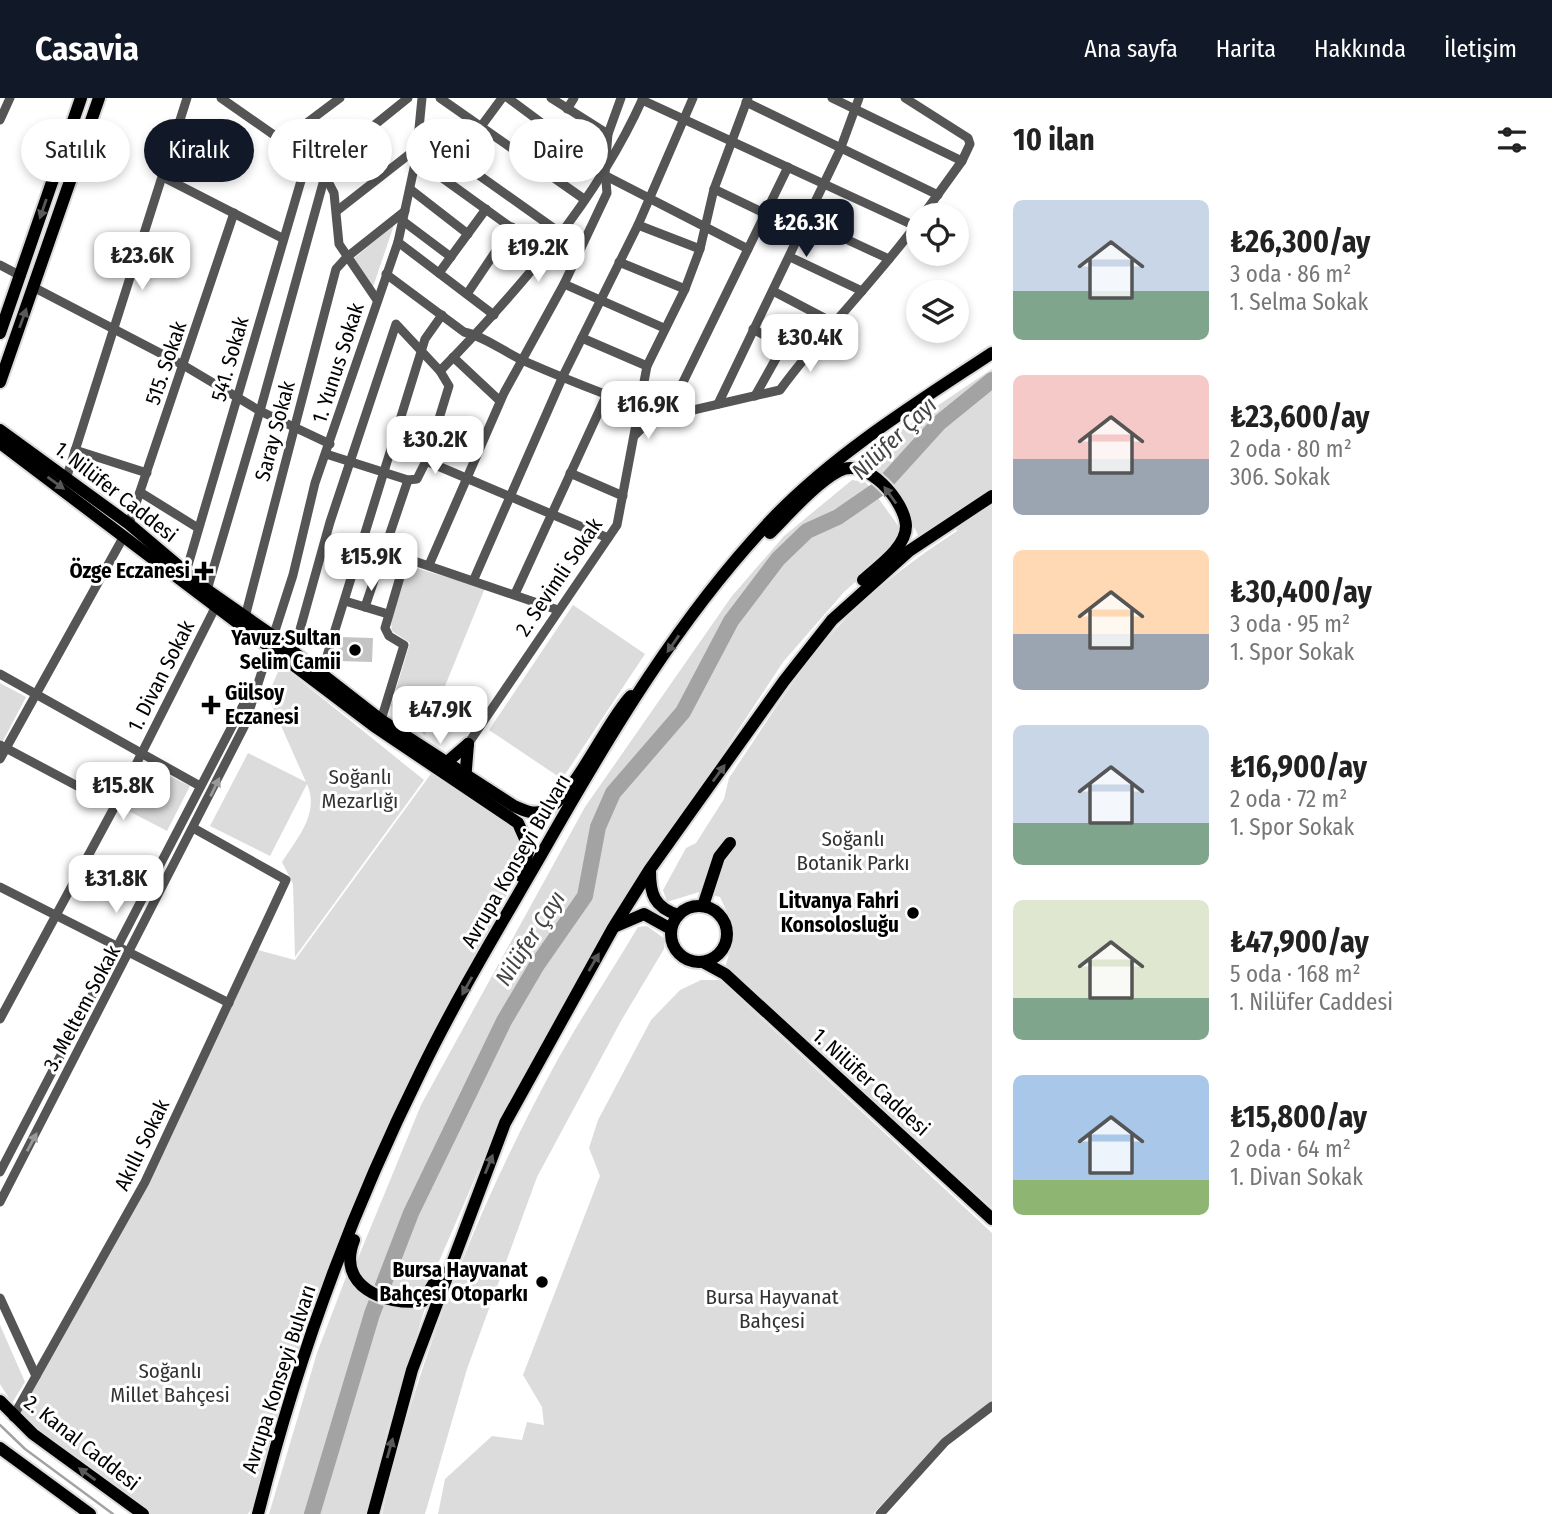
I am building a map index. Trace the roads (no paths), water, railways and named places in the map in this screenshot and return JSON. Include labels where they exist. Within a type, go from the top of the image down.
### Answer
[{"type":"main road","points":[[0,382],[99,98]]},
{"type":"main road","points":[[0,333],[78,99]]},
{"type":"main road","name":"Avrupa Konseyi Bulvarı","points":[[257,1514],[337,1262],[381,1160],[423,1067],[575,795],[653,673],[698,609],[779,512],[831,466],[895,417],[992,354]]},
{"type":"main road","name":"1. Nilüfer Caddesi","points":[[0,430],[66,476],[215,608],[294,651],[441,767]]},
{"type":"main road","name":"1. Nilüfer Caddesi","points":[[0,443],[186,572],[245,617],[374,726],[464,782],[518,823],[526,834],[529,848],[523,872],[489,945]]},
{"type":"main road","points":[[698,609],[782,521],[840,470],[855,467],[865,470],[878,479],[901,511],[906,527],[898,547],[824,619],[788,663],[759,717]]},
{"type":"main road","points":[[373,1514],[412,1370],[505,1123],[613,929],[650,869],[808,648],[832,620],[909,551],[992,496]]},
{"type":"main road","name":"1. Nilüfer Caddesi","points":[[464,782],[530,812],[550,808],[570,787],[624,704],[653,673]]},
{"type":"main road","points":[[441,767],[468,744]]},
{"type":"main road","points":[[464,782],[468,744]]},
{"type":"main road","points":[[650,869],[652,897],[657,904],[678,915]]},
{"type":"main road","points":[[689,907],[708,909],[726,929],[726,938],[719,953],[703,962],[685,959],[678,953],[671,940],[671,929],[678,915],[689,907]]},
{"type":"main road","points":[[613,929],[630,918],[644,914],[671,929]]},
{"type":"main road","points":[[719,953],[725,974]]},
{"type":"main road","name":"1. Nilüfer Caddesi","points":[[703,962],[725,974],[992,1219]]},
{"type":"main road","points":[[381,1160],[349,1253],[350,1271],[367,1290],[405,1303],[423,1301],[436,1283],[473,1203]]},
{"type":"main road","name":"2. Kanal Caddesi","points":[[0,1401],[13,1417],[143,1514]]},
{"type":"main road","points":[[2,1454],[90,1514]]},
{"type":"main road","points":[[252,1514],[261,1499]]},
{"type":"street","points":[[0,120],[10,98]]},
{"type":"street","points":[[181,119],[187,98]]},
{"type":"street","points":[[221,98],[268,129]]},
{"type":"street","points":[[312,119],[340,98]]},
{"type":"street","points":[[384,119],[408,98]]},
{"type":"street","name":"1. Yunus Sokak","points":[[420,119],[422,98]]},
{"type":"street","points":[[440,98],[470,119]]},
{"type":"street","points":[[487,119],[502,98]]},
{"type":"street","points":[[508,98],[535,119]]},
{"type":"street","points":[[551,98],[584,119]]},
{"type":"street","points":[[568,109],[574,98]]},
{"type":"street","points":[[608,134],[621,98]]},
{"type":"street","points":[[474,579],[563,376],[638,225],[693,98]]},
{"type":"street","points":[[832,98],[962,162]]},
{"type":"street","points":[[718,404],[840,150],[859,98]]},
{"type":"street","points":[[608,169],[642,99],[906,219]]},
{"type":"street","points":[[747,100],[840,150],[938,195]]},
{"type":"street","name":"2. Sevimli Sokak","points":[[468,744],[617,525],[635,435],[637,407],[647,366],[685,289],[700,249],[714,189],[747,100]]},
{"type":"street","points":[[912,100],[968,138],[969,151],[932,203]]},
{"type":"street","points":[[495,137],[584,199]]},
{"type":"street","points":[[338,210],[406,161]]},
{"type":"street","points":[[667,415],[788,167]]},
{"type":"street","points":[[608,174],[748,249]]},
{"type":"street","points":[[66,476],[161,182]]},
{"type":"street","points":[[173,182],[282,238]]},
{"type":"street","name":"541. Sokak","points":[[186,572],[300,182]]},
{"type":"street","points":[[207,590],[260,411],[320,182]]},
{"type":"street","points":[[328,182],[338,210],[340,244],[377,300]]},
{"type":"street","name":"1. Yunus Sokak","points":[[271,640],[326,454],[398,242],[411,182]]},
{"type":"street","points":[[449,182],[545,252]]},
{"type":"street","points":[[489,182],[559,232]]},
{"type":"street","points":[[440,371],[494,315],[598,182]]},
{"type":"street","points":[[429,565],[500,401],[564,285],[607,193],[606,182]]},
{"type":"street","points":[[410,189],[468,234]]},
{"type":"street","points":[[714,189],[766,214]]},
{"type":"street","points":[[439,273],[486,209]]},
{"type":"street","points":[[347,257],[405,211]]},
{"type":"street","name":"515. Sokak","points":[[0,759],[3,746],[127,530],[234,213]]},
{"type":"street","points":[[403,221],[451,257]]},
{"type":"street","points":[[807,221],[889,259]]},
{"type":"street","points":[[638,225],[700,249]]},
{"type":"street","points":[[467,294],[512,228]]},
{"type":"street","points":[[635,435],[650,420],[780,390],[832,322],[906,238]]},
{"type":"street","points":[[398,242],[494,315]]},
{"type":"street","name":"Saray Sokak","points":[[245,617],[336,269],[347,257]]},
{"type":"street","points":[[790,257],[862,291]]},
{"type":"street","points":[[619,262],[685,289]]},
{"type":"street","points":[[0,265],[21,276]]},
{"type":"street","points":[[386,274],[464,332],[522,360],[637,407],[667,415]]},
{"type":"street","points":[[564,285],[664,328]]},
{"type":"street","points":[[34,288],[115,328],[260,411],[330,444]]},
{"type":"street","points":[[773,291],[832,322]]},
{"type":"street","points":[[322,672],[386,473],[425,339],[442,315]]},
{"type":"street","points":[[294,651],[330,522],[351,462],[396,324],[423,351],[449,386],[426,461],[417,479],[408,480],[351,462],[326,454]]},
{"type":"street","points":[[753,329],[804,357]]},
{"type":"street","points":[[582,338],[647,366]]},
{"type":"street","points":[[755,396],[783,346]]},
{"type":"street","points":[[453,357],[500,401]]},
{"type":"street","points":[[515,594],[607,394]]},
{"type":"street","points":[[75,450],[147,473]]},
{"type":"street","points":[[426,461],[608,538]]},
{"type":"street","points":[[570,473],[623,496]]},
{"type":"street","points":[[365,607],[408,480]]},
{"type":"street","points":[[140,492],[198,528]]},
{"type":"street","points":[[381,720],[404,645],[389,636],[385,628],[403,567],[414,561],[429,565],[558,610]]},
{"type":"street","points":[[345,601],[388,614]]},
{"type":"street","name":"1. Divan Sokak","points":[[0,1019],[115,806],[215,608]]},
{"type":"street","name":"3. Meltem Sokak","points":[[0,1202],[195,829],[244,727],[271,640]]},
{"type":"street","points":[[0,674],[200,786]]},
{"type":"street","name":"3. Meltem Sokak","points":[[0,1172],[234,718],[260,674]]},
{"type":"street","points":[[3,746],[115,806]]},
{"type":"street","name":"Akıllı Sokak","points":[[13,1417],[145,1182],[286,880],[195,829]]},
{"type":"street","points":[[0,887],[229,1003]]},
{"type":"street","points":[[0,1298],[36,1376]]},
{"type":"street","points":[[880,1514],[945,1442],[992,1406]]},
{"type":"waterway","name":"Nilüfer Çayı","points":[[312,1514],[372,1314],[411,1213],[504,1021],[537,965],[585,896],[598,827],[613,793],[683,712],[731,621],[778,559],[807,531],[838,517],[880,488],[939,423],[992,380]]},
{"type":"waterway","points":[[0,1425],[25,1449],[113,1514]]},
{"type":"place","name":"Özge Eczanesi","points":[[204,571]]},
{"type":"place","name":"Yavuz Sultan Selim Camii","points":[[355,650]]},
{"type":"place","name":"Gülsoy Eczanesi","points":[[211,705]]},
{"type":"place","name":"Litvanya Fahri Konsolosluğu","points":[[913,913]]},
{"type":"place","name":"Bursa Hayvanat Bahçesi Otoparkı","points":[[542,1282]]},
{"type":"park label","name":"Soğanlı Mezarlığı","points":[[360,789]]},
{"type":"park label","name":"Soğanlı Botanik Parkı","points":[[853,851]]},
{"type":"park label","name":"Bursa Hayvanat Bahçesi","points":[[772,1309]]},
{"type":"park label","name":"Soğanlı Millet Bahçesi","points":[[170,1383]]}]
